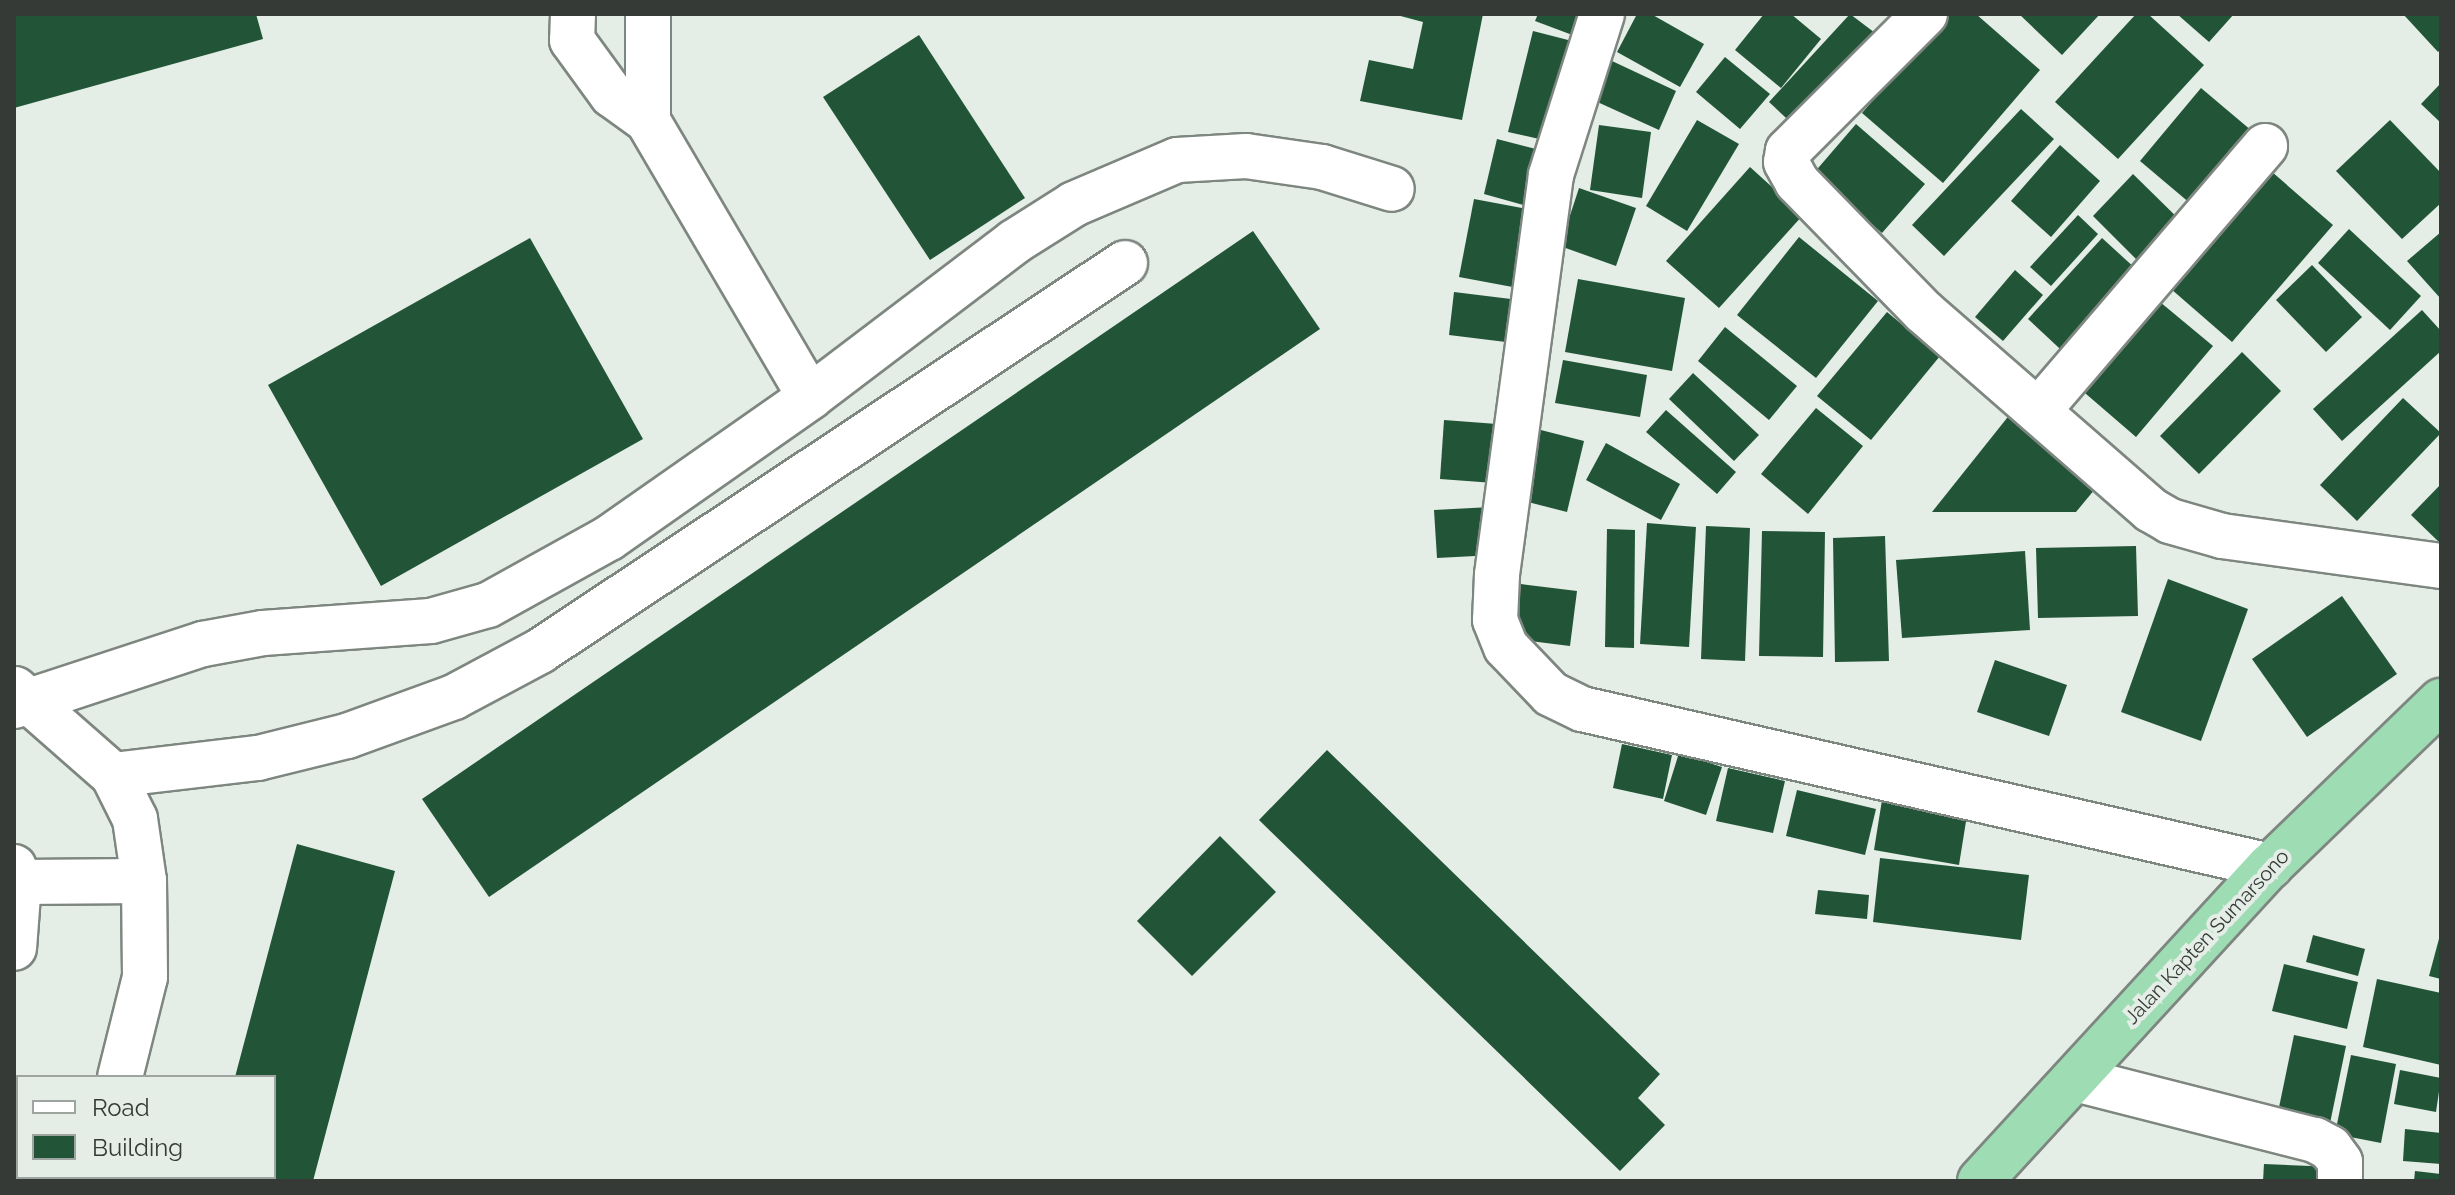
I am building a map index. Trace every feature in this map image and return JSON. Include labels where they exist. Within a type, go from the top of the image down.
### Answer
[{"type":"highway","name":"Jalan Kapten Sumarsono","points":[[1980,1181],[2270,866],[2441,701]]},
{"type":"street","points":[[573,14],[572,40],[612,95],[648,121],[810,397]]},
{"type":"street","points":[[648,14],[648,121]]},
{"type":"street","points":[[1602,14],[1551,175],[1497,575],[1495,620],[1506,647],[1551,694],[1582,709],[2270,866]]},
{"type":"street","points":[[1925,14],[1793,146],[1786,162],[1797,182],[1924,312],[2170,521],[2222,536],[2441,566]]},
{"type":"street","points":[[2038,411],[2265,146]]},
{"type":"street","points":[[19,699],[203,644],[263,633],[431,621],[488,605],[609,538],[810,397],[1014,242],[1074,204],[1177,160],[1246,156],[1322,167],[1392,189]]},
{"type":"street","points":[[113,775],[258,758],[347,736],[454,697],[540,651],[1125,263]]},
{"type":"street","points":[[19,699],[113,775],[135,819],[144,881],[145,977],[120,1075]]},
{"type":"street","points":[[14,948],[16,874],[144,881]]},
{"type":"street","points":[[2075,1079],[2315,1140],[2330,1148],[2340,1162],[2340,1181]]},
{"type":"building","points":[[14,14],[256,14],[263,39],[14,108]]},
{"type":"building","points":[[1393,14],[1483,14],[1462,120],[1360,101],[1369,60],[1413,69],[1423,22]]},
{"type":"building","points":[[1538,14],[1583,14],[1575,36],[1535,21]]},
{"type":"building","points":[[1637,14],[1651,14],[1704,44],[1680,87],[1617,52]]},
{"type":"building","points":[[1764,14],[1791,14],[1821,39],[1781,88],[1735,50]]},
{"type":"building","points":[[1850,14],[1883,39],[1799,130],[1769,102]]},
{"type":"building","points":[[1947,14],[1976,14],[2040,70],[1943,183],[1862,113]]},
{"type":"building","points":[[2019,14],[2100,14],[2062,55]]},
{"type":"building","points":[[2136,14],[2148,14],[2204,65],[2118,159],[2055,102]]},
{"type":"building","points":[[2177,14],[2234,14],[2209,42]]},
{"type":"building","points":[[2403,14],[2441,14],[2441,49],[2438,52]]},
{"type":"building","points":[[1533,31],[1572,41],[1548,141],[1508,132]]},
{"type":"building","points":[[919,35],[1025,198],[930,260],[823,97]]},
{"type":"building","points":[[1725,57],[1770,94],[1740,129],[1696,92]]},
{"type":"building","points":[[1612,61],[1676,91],[1659,130],[1593,100]]},
{"type":"building","points":[[2441,83],[2441,123],[2421,104]]},
{"type":"building","points":[[2201,88],[2265,142],[2204,215],[2140,161]]},
{"type":"building","points":[[2021,109],[2054,139],[1944,256],[1912,225]]},
{"type":"building","points":[[1697,120],[1739,144],[1687,231],[1646,206]]},
{"type":"building","points":[[2390,120],[2441,173],[2441,203],[2402,239],[2336,171]]},
{"type":"building","points":[[1856,124],[1925,184],[1882,233],[1813,174]]},
{"type":"building","points":[[1599,125],[1651,132],[1642,198],[1590,190]]},
{"type":"building","points":[[1497,139],[1540,150],[1527,206],[1484,194]]},
{"type":"building","points":[[2060,145],[2100,181],[2051,237],[2011,201]]},
{"type":"building","points":[[2264,165],[2333,225],[2232,342],[2163,282]]},
{"type":"building","points":[[1750,167],[1803,215],[1719,308],[1666,261]]},
{"type":"building","points":[[2133,174],[2190,230],[2149,272],[2093,216]]},
{"type":"building","points":[[1579,188],[1636,208],[1616,266],[1560,246]]},
{"type":"building","points":[[1474,199],[1533,210],[1518,288],[1459,277]]},
{"type":"building","points":[[2078,215],[2098,234],[2051,286],[2030,267]]},
{"type":"building","points":[[2349,229],[2421,296],[2390,330],[2318,263]]},
{"type":"building","points":[[1253,231],[1320,329],[489,897],[422,799]]},
{"type":"building","points":[[2441,232],[2441,299],[2407,261]]},
{"type":"building","points":[[1799,237],[1878,301],[1816,378],[1737,315]]},
{"type":"building","points":[[530,238],[643,439],[381,586],[268,385]]},
{"type":"building","points":[[2102,238],[2148,280],[2073,361],[2028,319]]},
{"type":"building","points":[[2312,265],[2362,317],[2326,352],[2276,300]]},
{"type":"building","points":[[2015,270],[2043,295],[2003,341],[1975,317]]},
{"type":"building","points":[[1578,279],[1685,298],[1672,371],[1565,352]]},
{"type":"building","points":[[1454,292],[1519,300],[1514,343],[1449,335]]},
{"type":"building","points":[[2154,297],[2213,346],[2136,437],[2078,387]]},
{"type":"building","points":[[2422,310],[2441,331],[2441,351],[2342,441],[2313,409]]},
{"type":"building","points":[[1887,312],[1940,356],[1871,440],[1817,396]]},
{"type":"building","points":[[1725,327],[1797,386],[1769,420],[1698,361]]},
{"type":"building","points":[[2242,352],[2281,391],[2199,474],[2160,436]]},
{"type":"building","points":[[1563,360],[1647,375],[1640,417],[1555,403]]},
{"type":"building","points":[[1693,373],[1759,435],[1734,461],[1669,399]]},
{"type":"building","points":[[2403,398],[2441,433],[2357,521],[2320,485]]},
{"type":"building","points":[[1816,408],[1863,446],[1808,514],[1761,474]]},
{"type":"building","points":[[1666,410],[1736,472],[1717,494],[1646,432]]},
{"type":"building","points":[[2011,413],[2100,483],[2076,512],[1932,512]]},
{"type":"building","points":[[1444,420],[1497,424],[1494,483],[1440,479]]},
{"type":"building","points":[[1533,428],[1584,441],[1567,512],[1516,499]]},
{"type":"building","points":[[1606,443],[1680,484],[1661,520],[1586,480]]},
{"type":"building","points":[[2441,484],[2441,544],[2411,515]]},
{"type":"building","points":[[1491,507],[1494,555],[1437,558],[1434,510]]},
{"type":"building","points":[[1647,523],[1696,527],[1689,647],[1640,644]]},
{"type":"building","points":[[1706,526],[1750,528],[1745,661],[1701,659]]},
{"type":"building","points":[[1607,529],[1635,530],[1634,648],[1605,647]]},
{"type":"building","points":[[1762,531],[1825,532],[1823,657],[1759,656]]},
{"type":"building","points":[[1885,536],[1889,661],[1835,662],[1833,538]]},
{"type":"building","points":[[2136,546],[2138,616],[2038,618],[2036,548]]},
{"type":"building","points":[[2025,551],[2030,630],[1902,638],[1896,560]]},
{"type":"building","points":[[2168,579],[2248,609],[2201,741],[2121,712]]},
{"type":"building","points":[[1521,584],[1577,591],[1570,646],[1514,639]]},
{"type":"building","points":[[2342,596],[2397,674],[2307,737],[2252,659]]},
{"type":"building","points":[[1995,660],[2067,685],[2049,736],[1977,712]]},
{"type":"building","points":[[1622,744],[1672,755],[1663,799],[1613,788]]},
{"type":"building","points":[[1327,750],[1660,1074],[1638,1098],[1665,1125],[1620,1171],[1259,820]]},
{"type":"building","points":[[1679,753],[1722,767],[1706,815],[1664,801]]},
{"type":"building","points":[[1728,768],[1785,781],[1773,833],[1716,821]]},
{"type":"building","points":[[1797,790],[1876,809],[1865,855],[1786,836]]},
{"type":"building","points":[[1882,800],[1967,815],[1959,865],[1874,850]]},
{"type":"building","points":[[1220,836],[1276,892],[1192,976],[1137,921]]},
{"type":"building","points":[[297,844],[395,871],[313,1181],[207,1181],[276,1179],[276,1075],[236,1075]]},
{"type":"building","points":[[1880,858],[2029,875],[2021,940],[1873,922]]},
{"type":"building","points":[[1818,890],[1869,895],[1867,919],[1815,914]]},
{"type":"building","points":[[2313,935],[2365,949],[2358,976],[2306,962]]},
{"type":"building","points":[[2441,935],[2441,979],[2429,976]]},
{"type":"building","points":[[2284,964],[2358,982],[2347,1029],[2272,1011]]},
{"type":"building","points":[[2377,979],[2441,993],[2441,1065],[2363,1047]]},
{"type":"building","points":[[2294,1035],[2346,1046],[2329,1128],[2277,1117]]},
{"type":"building","points":[[2351,1055],[2396,1064],[2381,1143],[2335,1134]]},
{"type":"building","points":[[2400,1070],[2441,1078],[2436,1112],[2394,1104]]},
{"type":"building","points":[[2405,1129],[2441,1133],[2441,1164],[2403,1161]]},
{"type":"building","points":[[2264,1164],[2335,1167],[2335,1181],[2263,1181]]},
{"type":"building","points":[[2415,1171],[2441,1174],[2441,1181],[2414,1181]]}]
